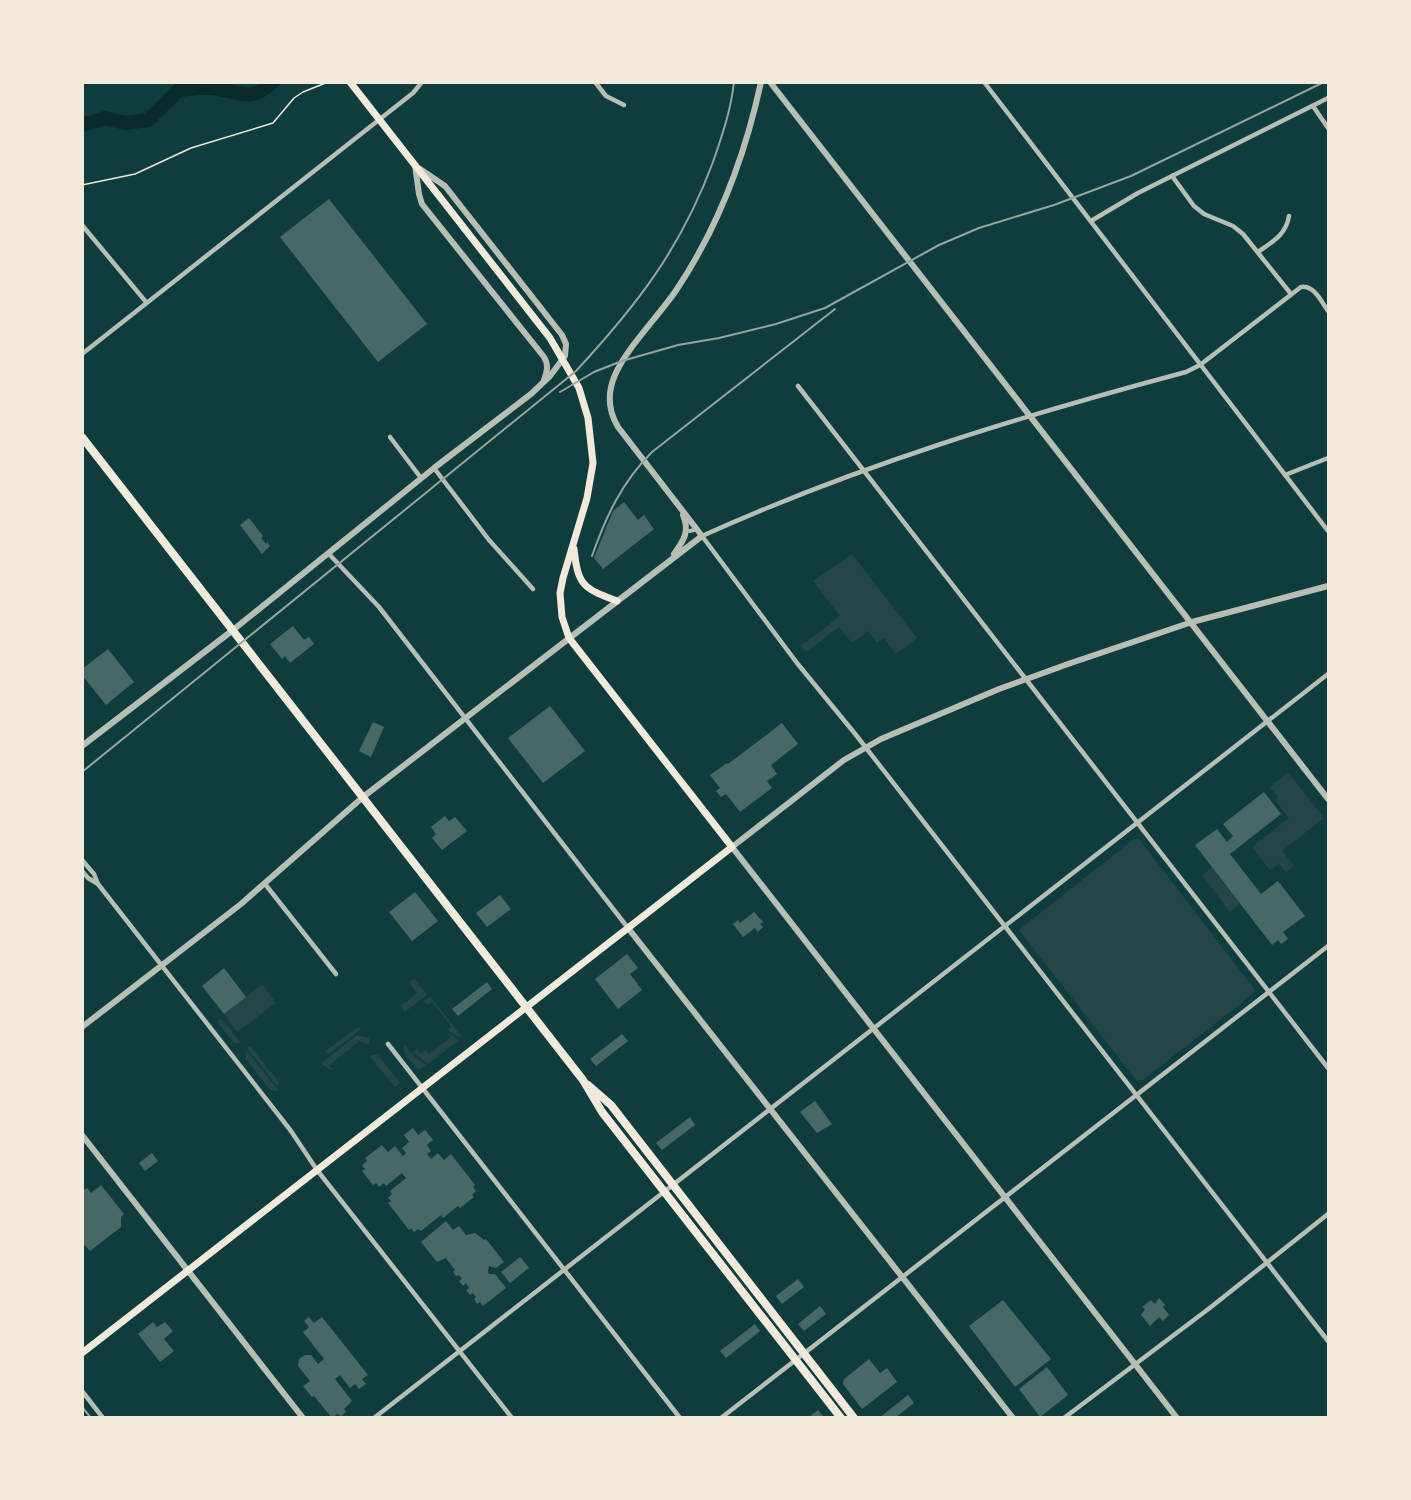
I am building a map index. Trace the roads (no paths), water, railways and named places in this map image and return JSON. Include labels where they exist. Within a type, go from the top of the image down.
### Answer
[{"type":"highway","points":[[82,437],[583,1080],[602,1112],[841,1418]]},
{"type":"highway","points":[[583,1080],[611,1105],[854,1418]]},
{"type":"main road","points":[[82,1353],[732,847],[569,638],[562,617],[560,594],[562,578],[578,531],[590,482],[592,463],[588,418],[579,388],[550,338],[350,82]]},
{"type":"main road","points":[[573,544],[582,583],[594,593],[617,601]]},
{"type":"street","points":[[82,354],[413,93],[422,82]]},
{"type":"street","points":[[595,82],[606,96],[624,105]]},
{"type":"street","points":[[761,82],[740,163],[722,207],[689,272],[622,361],[615,374],[610,389],[610,409],[618,427],[797,663],[1138,1094],[1329,1341]]},
{"type":"street","points":[[770,82],[1329,799]]},
{"type":"street","points":[[984,82],[1329,531]]},
{"type":"street","points":[[1090,221],[1138,193],[1329,98]]},
{"type":"street","points":[[1313,106],[1329,128]]},
{"type":"street","points":[[415,165],[418,194],[422,204],[547,362],[541,386]]},
{"type":"street","points":[[82,746],[233,630],[421,478],[541,386],[565,356],[566,344],[562,335],[445,186],[415,165]]},
{"type":"street","points":[[1172,176],[1194,206],[1204,214],[1233,226],[1243,234],[1291,294]]},
{"type":"street","points":[[1258,252],[1281,235],[1287,226],[1289,216]]},
{"type":"street","points":[[82,225],[146,302]]},
{"type":"street","points":[[82,1027],[265,884],[363,797],[702,536],[862,471],[1030,415],[1186,372],[1200,365],[1301,287],[1307,286],[1312,289],[1329,311]]},
{"type":"street","points":[[798,386],[1329,1068]]},
{"type":"street","points":[[390,437],[421,478]]},
{"type":"street","points":[[1285,475],[1329,458]]},
{"type":"street","points":[[434,468],[489,540],[533,589]]},
{"type":"street","points":[[669,561],[687,532],[687,523],[677,503]]},
{"type":"street","points":[[328,553],[379,607],[1013,1418]]},
{"type":"street","points":[[1177,1418],[732,847],[844,760],[865,747],[1026,679],[1192,622],[1329,586]]},
{"type":"street","points":[[374,1418],[1329,674]]},
{"type":"street","points":[[82,860],[94,873],[98,884],[291,1131],[317,1170],[512,1418]]},
{"type":"street","points":[[82,871],[98,884]]},
{"type":"street","points":[[265,884],[336,974]]},
{"type":"street","points":[[721,1418],[1329,946]]},
{"type":"street","points":[[388,1044],[681,1418]]},
{"type":"street","points":[[82,1135],[303,1418]]},
{"type":"street","points":[[1065,1418],[1329,1214]]},
{"type":"street","points":[[82,1391],[103,1418]]},
{"type":"waterway","points":[[82,125],[105,118],[125,123],[148,120],[179,90],[213,88],[250,94],[265,89],[273,82]]},
{"type":"railway","points":[[82,772],[576,371],[619,322],[656,274],[687,222],[716,152],[728,113],[734,82]]},
{"type":"railway","points":[[560,392],[594,372],[622,361],[678,345],[776,324],[825,308],[939,245],[979,228],[1054,205],[1131,176],[1324,82]]},
{"type":"railway","points":[[592,556],[616,500],[641,463],[835,309]]},
{"type":"railway","points":[[82,1407],[91,1418]]}]
